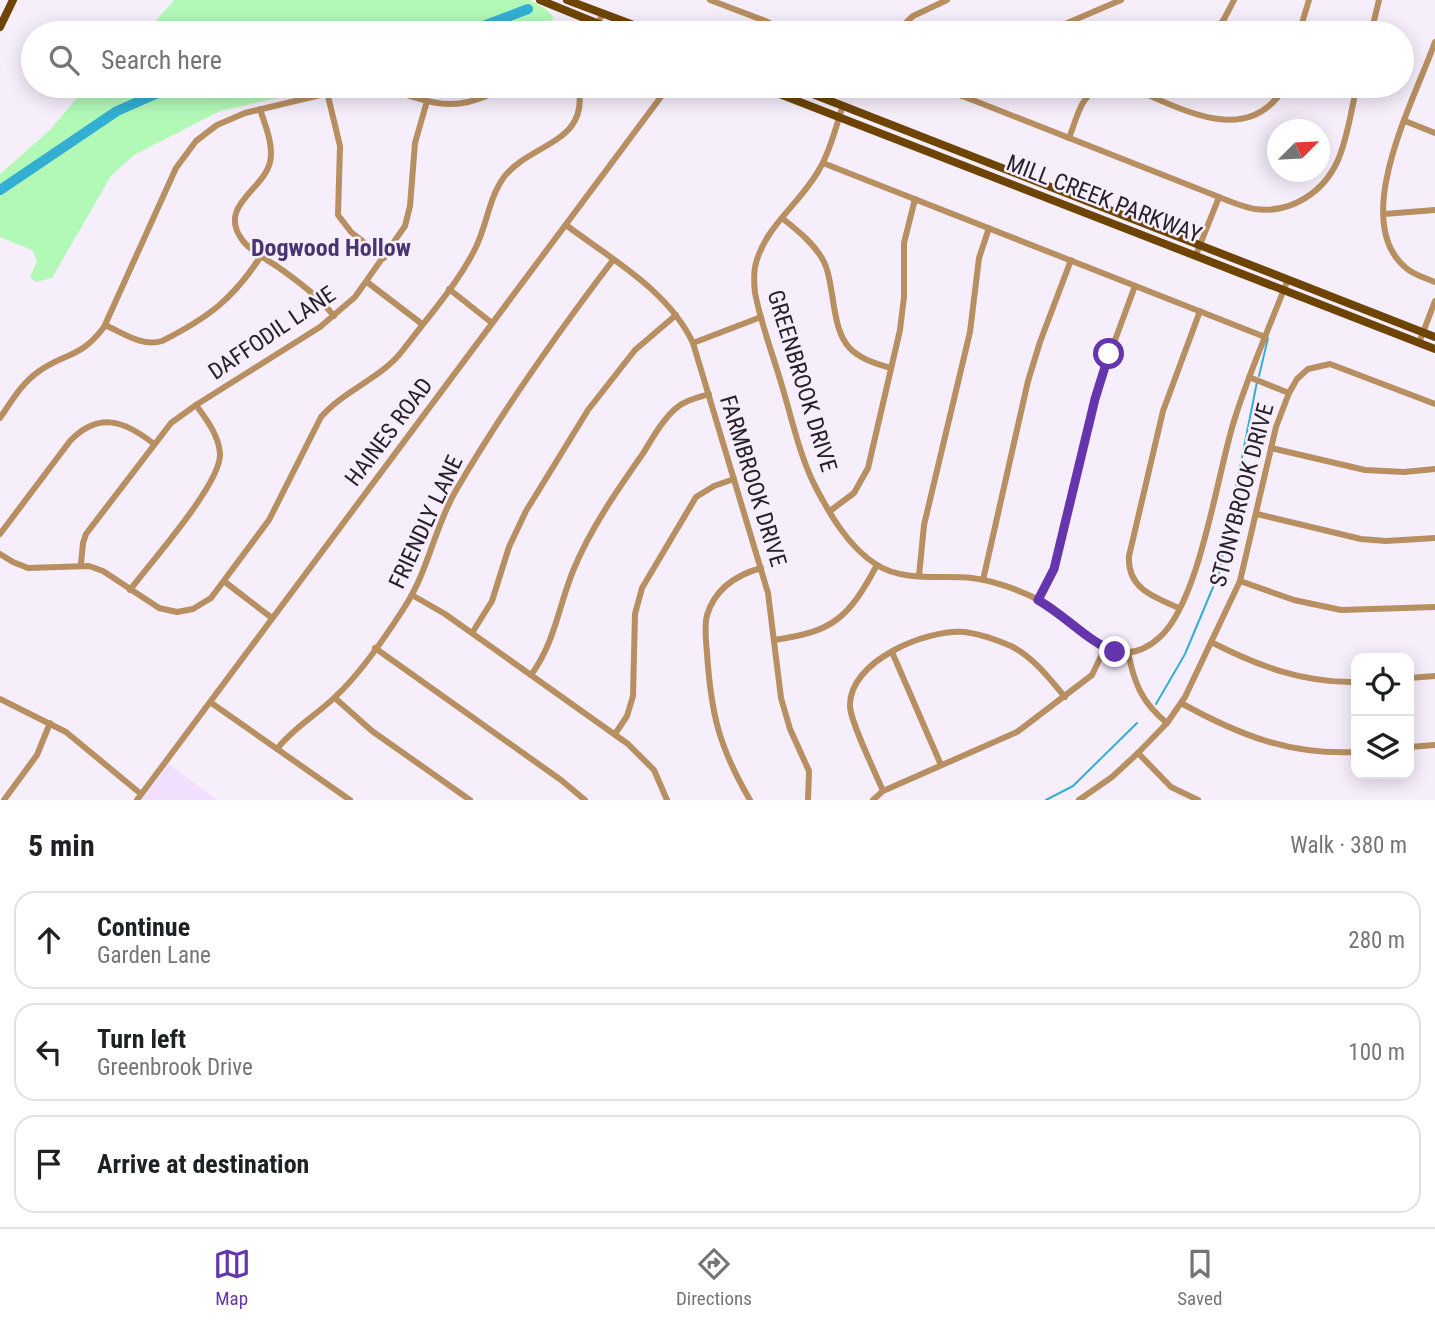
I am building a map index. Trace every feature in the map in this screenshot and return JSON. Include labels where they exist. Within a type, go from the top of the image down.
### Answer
[{"type":"main road","points":[[0,27],[13,0]]},
{"type":"main road","points":[[540,0],[591,21]]},
{"type":"main road","points":[[567,0],[624,21]]},
{"type":"main road","name":"MILL CREEK PARKWAY","points":[[794,98],[1435,349]]},
{"type":"main road","name":"MILL CREEK PARKWAY","points":[[824,98],[1435,337]]},
{"type":"street","points":[[710,0],[765,21]]},
{"type":"street","points":[[908,21],[947,0]]},
{"type":"street","points":[[1072,21],[1121,0]]},
{"type":"street","points":[[1223,21],[1234,0]]},
{"type":"street","points":[[1303,21],[1309,0]]},
{"type":"street","points":[[1374,21],[1379,0]]},
{"type":"street","points":[[599,21],[603,13]]},
{"type":"street","points":[[1435,42],[1432,57],[1390,157],[1385,177],[1384,214],[1387,238],[1399,262],[1409,271],[1435,282]]},
{"type":"street","points":[[0,418],[37,372],[81,351],[105,325],[182,158],[196,141],[217,125],[260,109],[303,98]]},
{"type":"street","points":[[328,98],[340,146],[336,201],[338,215],[351,232],[384,258]]},
{"type":"street","points":[[417,98],[447,104],[478,98]]},
{"type":"street","points":[[0,554],[28,568],[81,564],[103,571],[159,608],[187,611],[206,602],[225,582],[276,508],[321,417],[332,406],[390,365],[449,289],[475,250],[496,190],[506,174],[521,160],[562,137],[573,123],[580,98]]},
{"type":"street","name":"HAINES ROAD","points":[[139,797],[660,98]]},
{"type":"street","points":[[967,98],[1219,197],[1252,208],[1270,209],[1296,204],[1312,195],[1331,173],[1340,156],[1354,98]]},
{"type":"street","points":[[1069,138],[1085,98]]},
{"type":"street","points":[[1163,98],[1208,118],[1232,121],[1246,119],[1264,110],[1277,98]]},
{"type":"street","name":"DAFFODIL LANE","points":[[81,564],[86,534],[171,424],[347,306],[384,258],[401,233],[408,216],[415,143],[427,101]]},
{"type":"street","name":"GREENBROOK DRIVE","points":[[843,105],[822,163],[810,184],[764,242],[755,265],[754,281],[761,317],[804,459],[816,488],[849,541],[877,565],[894,572],[983,580],[1008,586],[1057,611],[1105,648],[1115,652],[1128,652]]},
{"type":"street","points":[[260,109],[271,152],[270,165],[237,209],[236,228],[243,241],[310,290],[334,316]]},
{"type":"street","points":[[1405,121],[1435,133]]},
{"type":"street","points":[[822,163],[1265,337]]},
{"type":"street","points":[[1196,255],[1219,197]]},
{"type":"street","points":[[830,511],[854,493],[864,478],[904,308],[905,233],[915,200]]},
{"type":"street","points":[[1384,214],[1435,210]]},
{"type":"street","points":[[782,219],[814,247],[824,261],[838,328],[845,342],[859,357],[891,368]]},
{"type":"street","name":"FARMBROOK DRIVE","points":[[566,225],[653,290],[676,315],[693,343],[771,603],[785,713],[809,771],[808,800]]},
{"type":"street","points":[[919,576],[924,526],[970,332],[979,258],[989,228]]},
{"type":"street","points":[[105,325],[144,342],[162,341],[224,302],[240,286],[261,256]]},
{"type":"street","name":"FRIENDLY LANE","points":[[277,749],[297,726],[335,698],[412,595],[454,495],[492,431],[566,322],[613,260]]},
{"type":"street","points":[[983,580],[1028,381],[1071,260]]},
{"type":"street","points":[[1167,723],[1146,704],[1139,693],[1128,652],[1141,649],[1157,640],[1166,631],[1179,608],[1203,547],[1234,422],[1289,279]]},
{"type":"street","points":[[366,282],[422,324]]},
{"type":"street","points":[[1038,600],[1054,569],[1098,386],[1135,286]]},
{"type":"street","points":[[449,289],[492,323]]},
{"type":"street","points":[[1419,343],[1435,301]]},
{"type":"street","points":[[1179,608],[1137,586],[1129,570],[1129,556],[1163,411],[1200,311]]},
{"type":"street","points":[[472,633],[492,601],[503,563],[526,511],[588,410],[635,349],[676,315]]},
{"type":"street","points":[[693,343],[761,317]]},
{"type":"street","name":"STONYBROOK DRIVE","points":[[1084,799],[1138,754],[1167,723],[1181,703],[1241,581],[1276,427],[1297,379],[1308,369],[1330,364],[1435,404]]},
{"type":"street","points":[[1250,377],[1289,393]]},
{"type":"street","points":[[531,675],[550,644],[578,559],[630,472],[676,408],[709,394]]},
{"type":"street","points":[[130,590],[216,473],[220,455],[218,445],[196,405]]},
{"type":"street","points":[[0,534],[70,441],[83,429],[99,423],[121,423],[154,444]]},
{"type":"street","points":[[1271,448],[1365,470],[1404,472],[1435,469]]},
{"type":"street","points":[[615,734],[627,716],[634,696],[635,614],[642,588],[696,497],[714,486],[734,479]]},
{"type":"street","points":[[1257,514],[1362,539],[1386,541],[1435,538]]},
{"type":"street","points":[[774,640],[805,635],[833,623],[855,603],[877,565]]},
{"type":"street","points":[[750,800],[717,732],[706,630],[707,614],[723,588],[740,575],[761,568]]},
{"type":"street","points":[[1241,581],[1310,605],[1341,610],[1435,607]]},
{"type":"street","points":[[225,582],[272,618]]},
{"type":"street","points":[[412,595],[472,633],[615,734],[648,762],[659,778],[667,800]]},
{"type":"street","points":[[883,791],[849,709],[851,691],[883,656],[924,637],[964,632],[1013,648],[1039,666],[1065,697]]},
{"type":"street","points":[[1211,642],[1275,671],[1316,680],[1351,682]]},
{"type":"street","points":[[375,648],[561,780],[585,800]]},
{"type":"street","points":[[873,800],[883,791],[1017,732],[1091,675],[1105,648]]},
{"type":"street","points":[[892,652],[941,765]]},
{"type":"street","points":[[1414,678],[1435,676]]},
{"type":"street","points":[[335,698],[372,731],[470,800]]},
{"type":"street","points":[[0,699],[73,737],[139,797]]},
{"type":"street","points":[[210,702],[349,800]]},
{"type":"street","points":[[1181,703],[1233,729],[1281,747],[1321,752],[1351,752]]},
{"type":"street","points":[[4,800],[37,755],[50,723]]},
{"type":"street","points":[[1414,747],[1435,745]]},
{"type":"street","points":[[1138,754],[1171,787],[1198,800]]},
{"type":"shaded area","points":[[169,764],[217,800],[142,800]]},
{"type":"green space","points":[[174,0],[530,0],[554,17],[551,21],[156,21]]},
{"type":"green space","points":[[77,98],[278,98],[220,111],[134,155],[111,176],[52,278],[36,282],[30,277],[37,261],[32,250],[0,237],[0,174],[50,130]]},
{"type":"waterway","points":[[496,21],[528,9]]},
{"type":"waterway","points":[[0,190],[117,111],[147,98]]},
{"type":"waterway","points":[[1259,376],[1268,338]]},
{"type":"waterway","points":[[1156,704],[1185,654],[1219,573],[1257,382]]},
{"type":"waterway","points":[[1046,800],[1073,786],[1137,723]]},
{"type":"district","name":"Dogwood Hollow","points":[[331,248]]},
{"type":"route","points":[[1109,354],[1095,399],[1054,569],[1038,600],[1057,611],[1095,643],[1115,652]]}]
